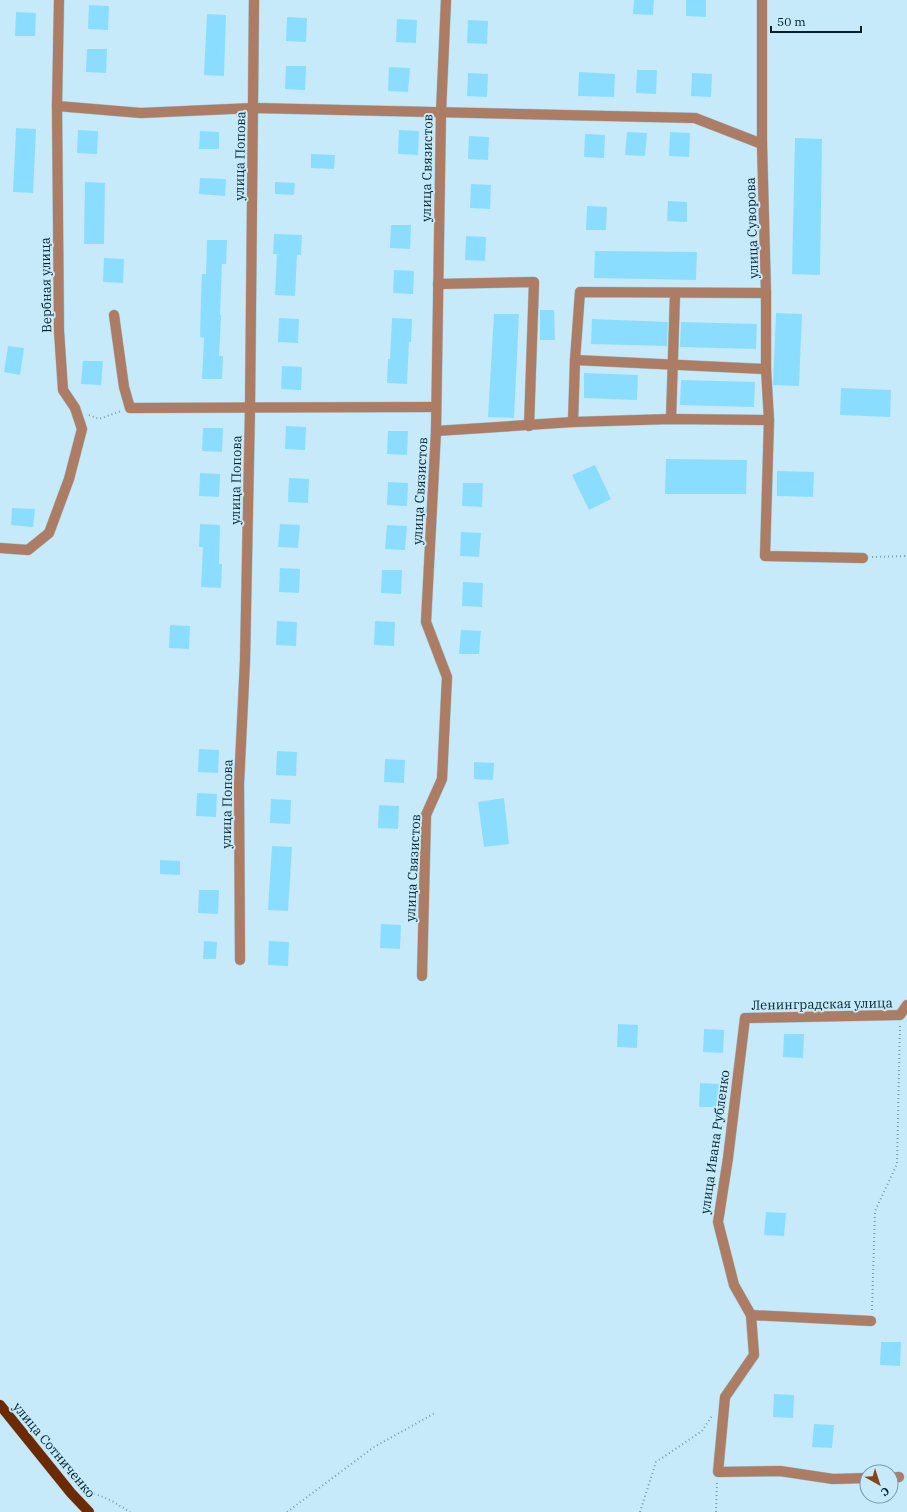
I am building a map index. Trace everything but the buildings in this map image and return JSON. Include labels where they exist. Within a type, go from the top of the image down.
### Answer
[{"type":"main road","name":"улица Сотниченко","points":[[0,1405],[71,1493],[89,1512]]},
{"type":"street","name":"Вербная улица","points":[[0,548],[28,550],[49,533],[69,479],[82,429],[75,408],[63,390],[59,331],[57,106],[60,0]]},
{"type":"street","name":"улица Попова","points":[[240,960],[239,784],[245,661],[250,408],[254,0]]},
{"type":"street","name":"улица Связистов","points":[[422,976],[426,815],[442,779],[447,677],[426,622],[436,431],[441,112],[446,0]]},
{"type":"street","name":"улица Суворова","points":[[575,360],[580,292],[675,294],[766,293],[762,144],[762,0]]},
{"type":"street","points":[[57,106],[141,113],[253,108],[696,118],[762,144]]},
{"type":"street","points":[[438,284],[534,282],[529,426]]},
{"type":"street","points":[[766,293],[766,370],[769,420],[765,556],[863,558]]},
{"type":"street","points":[[671,419],[675,294]]},
{"type":"street","points":[[114,315],[124,387],[130,408],[436,407]]},
{"type":"street","points":[[573,422],[575,360],[766,370]]},
{"type":"street","points":[[436,431],[573,422],[671,419],[769,420]]},
{"type":"street","points":[[900,1015],[907,1004]]},
{"type":"street","name":"Ленинградская улица","points":[[745,1018],[900,1015]]},
{"type":"street","name":"улица Ивана Рубленко","points":[[718,1472],[725,1397],[754,1355],[751,1315],[734,1285],[718,1222],[728,1158],[745,1018]]},
{"type":"street","points":[[751,1315],[872,1321]]},
{"type":"street","points":[[718,1472],[780,1471],[833,1479],[859,1478]]},
{"type":"path","points":[[75,408],[99,419],[130,408]]},
{"type":"path","points":[[863,558],[907,556]]},
{"type":"path","points":[[872,1321],[875,1211],[897,1164],[900,1015]]},
{"type":"path","points":[[287,1512],[374,1447],[435,1413]]},
{"type":"path","points":[[640,1512],[656,1462],[702,1431],[713,1414]]},
{"type":"path","points":[[716,1512],[718,1472]]},
{"type":"path","points":[[82,1488],[110,1500],[130,1512]]}]
